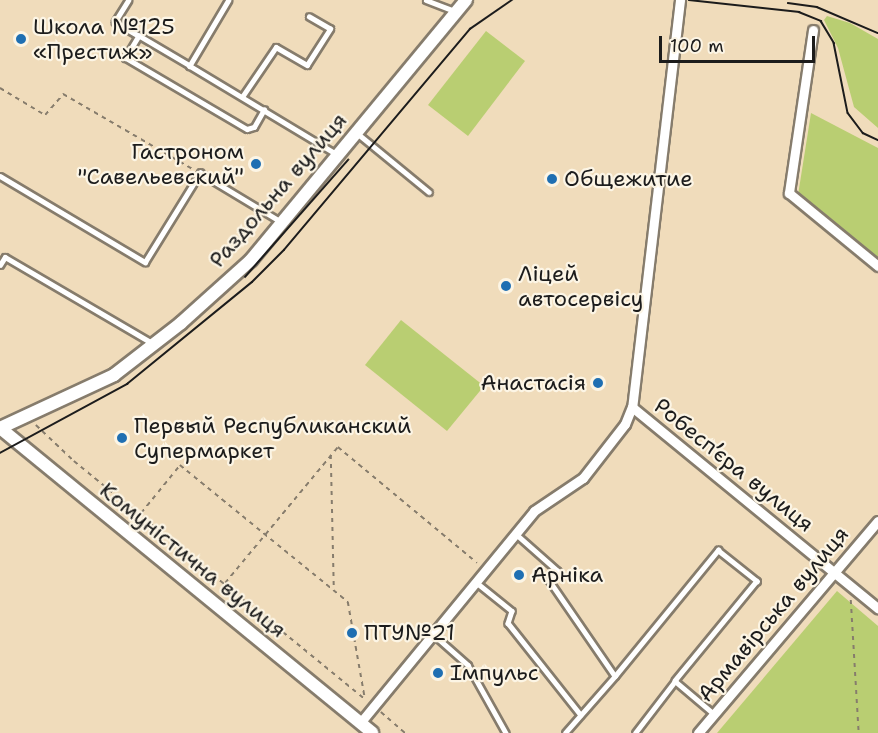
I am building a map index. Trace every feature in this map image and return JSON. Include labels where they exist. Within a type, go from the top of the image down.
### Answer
[{"type":"street","name":"Раздольна вулиця","points":[[0,428],[114,375],[154,344],[251,260],[466,0]]},
{"type":"street","name":"Робесп’єра вулиця","points":[[680,0],[632,407],[878,608]]},
{"type":"street","points":[[813,30],[789,193],[878,266]]},
{"type":"street","points":[[360,723],[377,709],[433,634],[534,511],[580,482],[625,424],[632,407]]},
{"type":"street","name":"Комуністична вулиця","points":[[0,428],[372,733]]},
{"type":"street","name":"Армавірська вулиця","points":[[698,733],[878,521]]},
{"type":"lane","points":[[129,0],[115,22],[338,154]]},
{"type":"lane","points":[[190,66],[229,0]]},
{"type":"lane","points":[[426,0],[456,12]]},
{"type":"lane","points":[[242,97],[276,47],[307,65],[330,29],[309,17]]},
{"type":"lane","points":[[140,36],[126,58],[248,129],[254,127],[264,110]]},
{"type":"lane","points":[[356,133],[429,192]]},
{"type":"lane","points":[[0,176],[145,262],[200,173],[282,223]]},
{"type":"lane","points":[[0,266],[5,257],[154,344]]},
{"type":"lane","points":[[516,534],[558,571],[549,580],[615,676]]},
{"type":"lane","points":[[565,733],[718,550],[757,581],[635,733]]},
{"type":"lane","points":[[476,582],[512,611],[508,622],[581,715]]},
{"type":"lane","points":[[433,634],[468,665],[506,733]]},
{"type":"lane","points":[[675,681],[714,714]]},
{"type":"path","points":[[0,88],[45,115],[63,94],[200,173]]},
{"type":"path","points":[[27,416],[74,461],[377,709]]},
{"type":"path","points":[[224,584],[338,447],[486,570]]},
{"type":"path","points":[[331,454],[334,591]]},
{"type":"path","points":[[140,514],[180,465],[265,534],[348,602],[365,698]]},
{"type":"path","points":[[850,584],[859,733]]},
{"type":"green space","points":[[827,16],[850,23],[878,39],[878,128],[854,107],[838,48],[824,20]]},
{"type":"green space","points":[[486,31],[525,61],[468,136],[428,105]]},
{"type":"green space","points":[[811,113],[878,148],[878,258],[798,195]]},
{"type":"green space","points":[[401,320],[484,386],[447,431],[365,365]]},
{"type":"green space","points":[[837,591],[878,626],[878,733],[717,733]]},
{"type":"tram line","points":[[0,453],[127,384],[252,282],[284,250],[470,29],[512,0]]},
{"type":"tram line","points":[[689,0],[799,12],[821,21],[834,43],[848,113],[863,133],[878,140]]},
{"type":"tram line","points":[[788,3],[817,7],[878,33]]},
{"type":"tram line","points":[[245,277],[348,160]]},
{"type":"place","name":"Школа №125 «Престиж»","points":[[21,39]]},
{"type":"place","name":"Гастроном \"Савельевский\"","points":[[256,164]]},
{"type":"place","name":"Общежитие","points":[[552,179]]},
{"type":"place","name":"Ліцей автосервісу","points":[[506,286]]},
{"type":"place","name":"Анастасія","points":[[598,383]]},
{"type":"place","name":"Первый Республиканский Супермаркет","points":[[122,438]]},
{"type":"place","name":"Арніка","points":[[519,575]]},
{"type":"place","name":"ПТУ№21","points":[[352,633]]},
{"type":"place","name":"Імпульс","points":[[438,673]]}]
